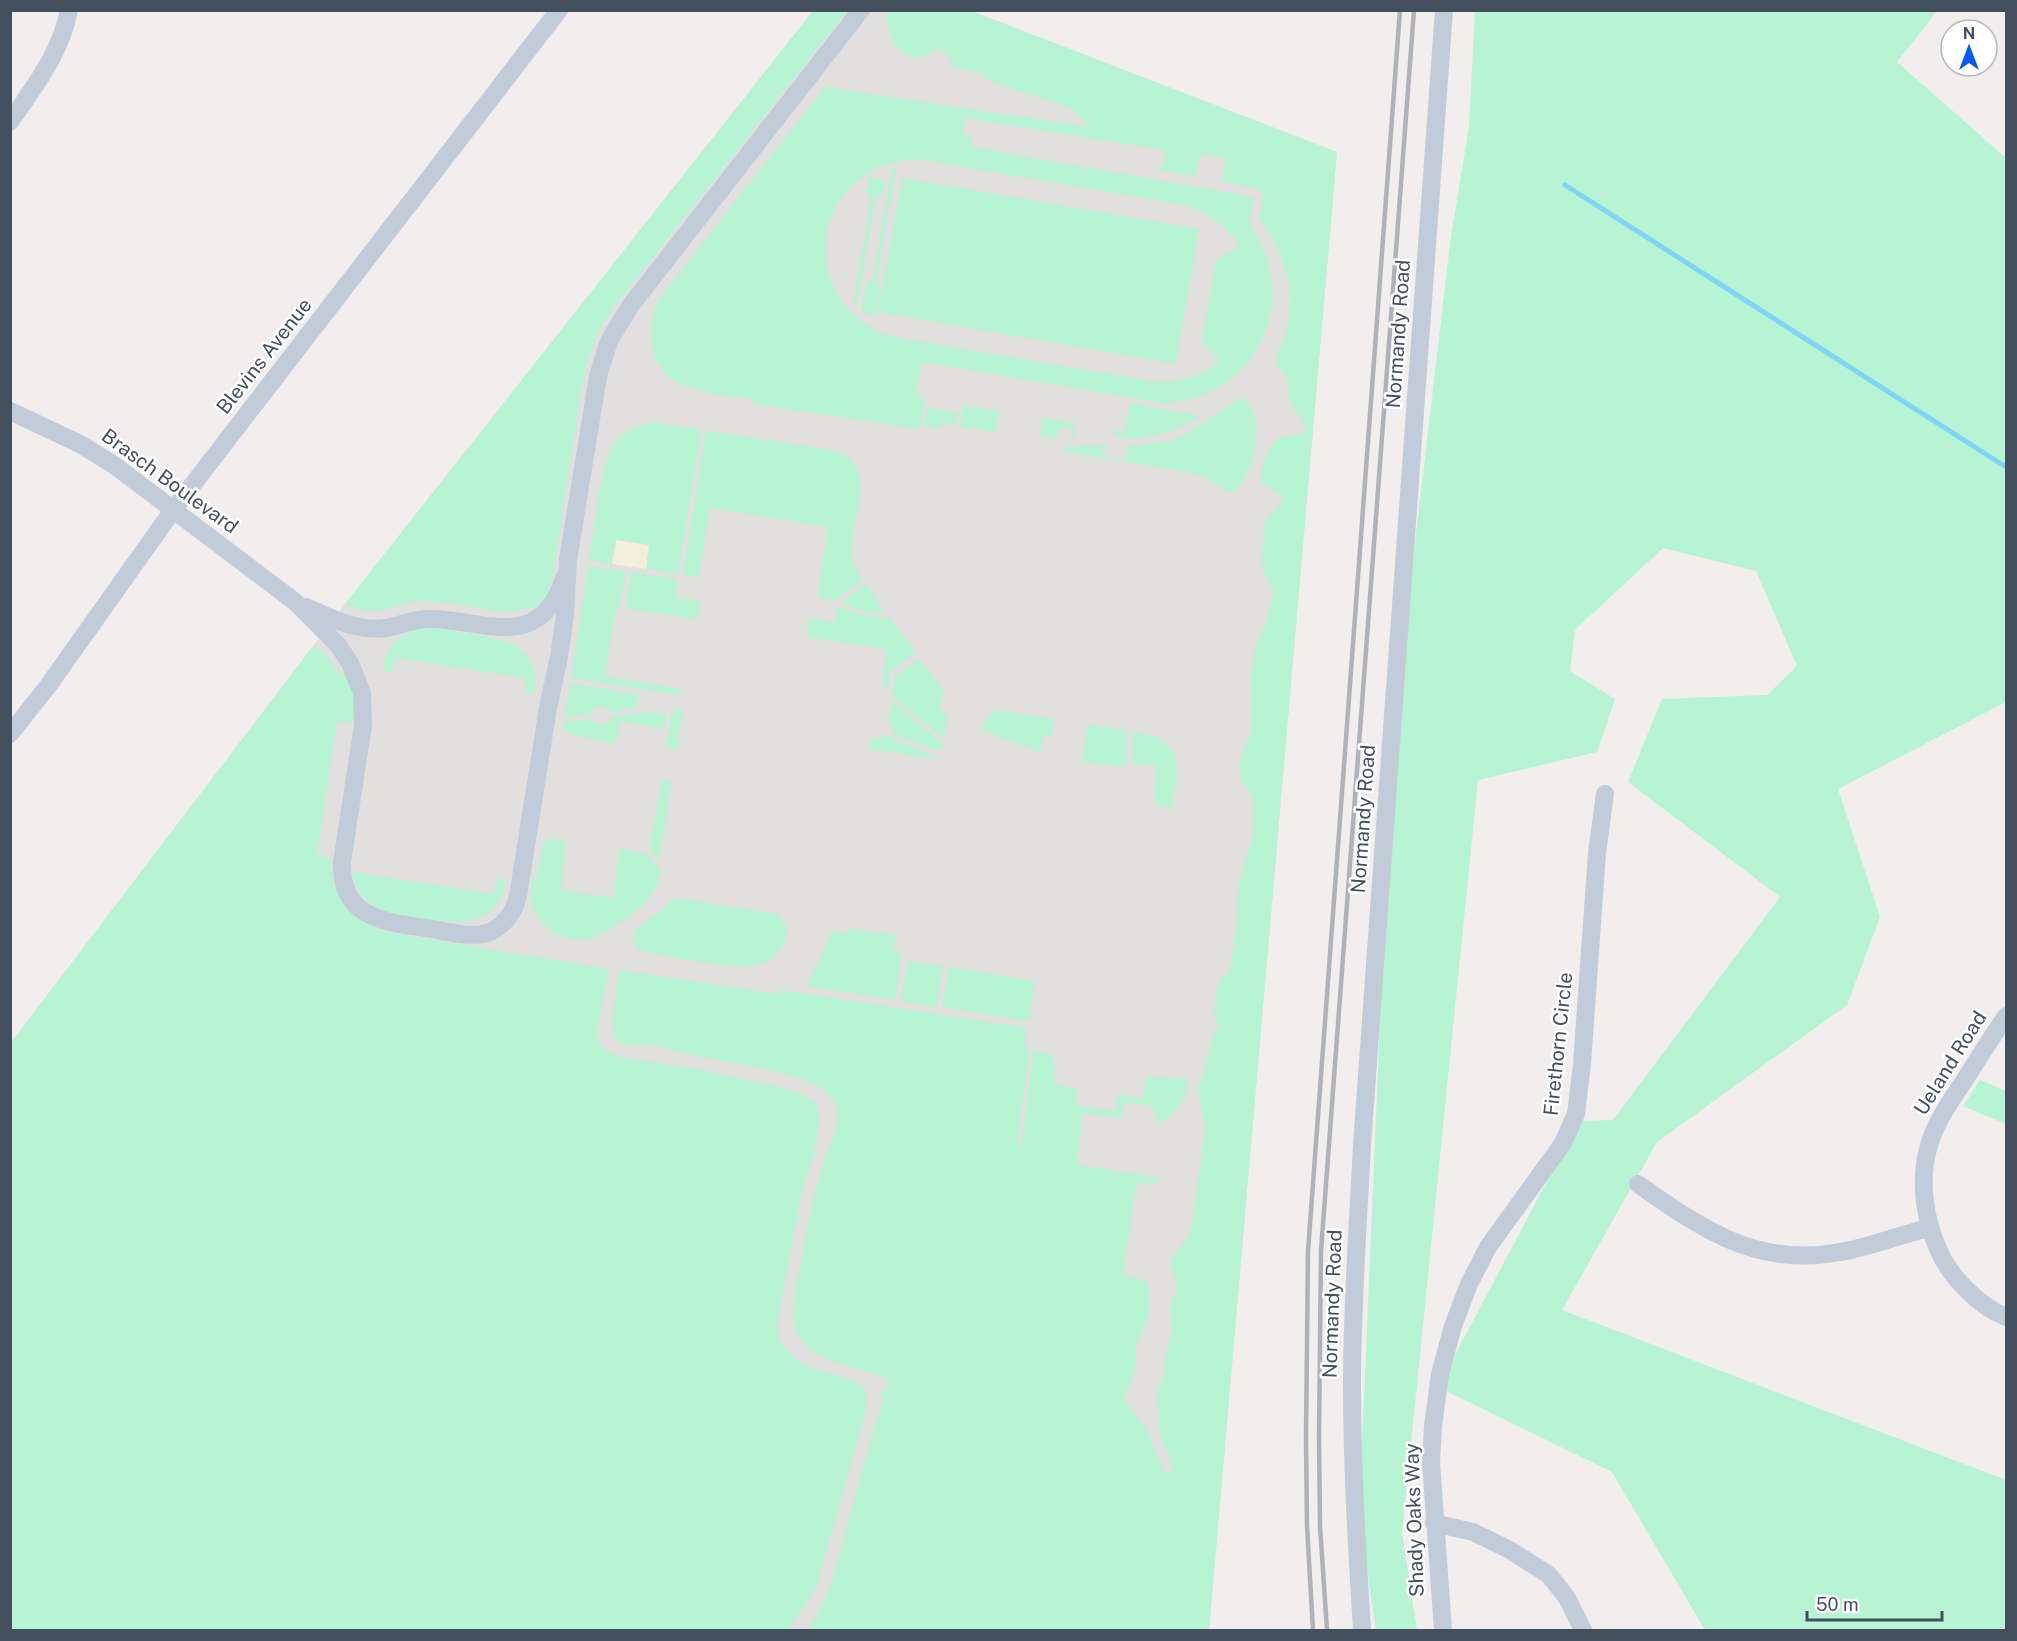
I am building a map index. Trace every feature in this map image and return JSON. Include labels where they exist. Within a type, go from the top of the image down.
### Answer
[{"type":"street","points":[[10,122],[48,66],[62,35],[69,10]]},
{"type":"street","name":"Blevins Avenue","points":[[10,734],[48,686],[173,510],[559,10]]},
{"type":"street","points":[[294,601],[340,621],[362,627],[387,627],[429,618],[489,627],[514,627],[531,623],[544,613],[562,585],[568,560],[589,423],[601,363],[609,340],[631,305],[861,10]]},
{"type":"street","name":"Normandy Road","points":[[1362,1630],[1353,1444],[1354,1292],[1362,1144],[1444,10]]},
{"type":"street","name":"Brasch Boulevard","points":[[10,411],[80,444],[114,465],[294,601]]},
{"type":"street","points":[[294,601],[345,655],[355,672],[362,693],[363,725],[341,873],[347,893],[360,910],[383,921],[469,935],[488,933],[501,925],[512,913],[517,901],[565,615],[568,560]]},
{"type":"street","name":"Firethorn Circle","points":[[1435,1408],[1440,1374],[1453,1326],[1469,1284],[1488,1247],[1563,1143],[1576,1114],[1582,1064],[1597,853],[1605,794]]},
{"type":"street","name":"Ueland Road","points":[[2007,1016],[1936,1126],[1928,1147],[1923,1185],[1929,1228],[1949,1269],[1975,1297],[2007,1317]]},
{"type":"street","points":[[1638,1184],[1711,1232],[1746,1246],[1772,1252],[1803,1255],[1837,1253],[1929,1228]]},
{"type":"street","name":"Shady Oaks Way","points":[[1435,1408],[1431,1462],[1443,1630]]},
{"type":"street","points":[[1434,1523],[1473,1532],[1510,1550],[1549,1575],[1567,1598],[1583,1630]]},
{"type":"shaded area","points":[[813,11],[971,11],[1337,152],[1209,1630],[11,1630],[10,1044],[345,604]]},
{"type":"green space","points":[[813,11],[847,11],[614,307],[597,337],[581,391],[553,576],[547,595],[535,609],[507,612],[435,601],[415,602],[377,610],[357,609],[345,604]]},
{"type":"green space","points":[[888,11],[971,11],[1337,152],[1209,1630],[808,1630],[823,1603],[834,1574],[883,1400],[880,1391],[886,1391],[889,1383],[883,1377],[833,1362],[807,1347],[798,1335],[794,1319],[794,1299],[811,1212],[819,1177],[834,1136],[837,1109],[830,1096],[808,1082],[754,1067],[655,1046],[623,1044],[613,1034],[612,1019],[619,970],[777,994],[781,990],[1022,1027],[1026,1031],[1026,1049],[1030,1051],[1017,1144],[1021,1145],[1034,1051],[1051,1054],[1055,1068],[1054,1083],[1077,1089],[1076,1105],[1115,1111],[1117,1095],[1143,1098],[1147,1077],[1188,1079],[1186,1093],[1180,1104],[1160,1124],[1151,1106],[1124,1102],[1121,1118],[1082,1113],[1077,1165],[1160,1178],[1156,1183],[1137,1182],[1123,1274],[1149,1283],[1149,1315],[1136,1346],[1135,1371],[1124,1401],[1145,1426],[1165,1474],[1174,1470],[1159,1433],[1158,1391],[1165,1372],[1164,1361],[1172,1331],[1170,1306],[1176,1292],[1176,1281],[1170,1264],[1191,1232],[1205,1126],[1198,1090],[1214,1034],[1218,1028],[1214,1011],[1216,991],[1220,981],[1230,970],[1236,930],[1239,884],[1253,835],[1253,799],[1240,777],[1239,767],[1251,731],[1251,681],[1255,647],[1265,625],[1273,596],[1273,589],[1264,573],[1262,563],[1265,520],[1282,502],[1280,494],[1261,482],[1261,476],[1266,456],[1273,443],[1283,437],[1298,435],[1306,431],[1291,403],[1288,382],[1277,362],[1277,354],[1289,320],[1289,289],[1282,259],[1268,231],[1259,219],[1263,194],[1259,189],[1222,182],[1226,158],[1200,154],[1196,176],[1158,170],[1158,166],[1163,166],[1165,150],[965,118],[962,134],[972,136],[971,147],[1254,197],[1249,224],[1265,253],[1272,284],[1270,313],[1261,341],[1245,365],[1223,384],[1195,398],[1162,403],[922,362],[916,396],[925,398],[920,429],[753,404],[753,399],[701,391],[673,379],[663,371],[653,349],[652,325],[658,300],[825,87],[1090,127],[1071,108],[995,83],[976,71],[952,66],[949,56],[938,48],[922,57],[906,54],[894,43],[887,18]],"holes":[[[917,159],[1184,205],[1216,221],[1240,246],[1216,260],[1202,341],[1219,362],[1198,375],[1182,380],[1157,382],[900,338],[865,324],[842,301],[829,272],[826,242],[834,212],[852,186],[879,167]]]},
{"type":"green space","points":[[1475,11],[1937,11],[1897,62],[2006,158],[2006,702],[1838,789],[1880,917],[1847,1005],[1657,1142],[1562,1310],[2006,1480],[2006,1630],[1705,1630],[1612,1472],[1438,1387],[1579,1121],[1613,1120],[1780,897],[1628,782],[1662,699],[1767,695],[1797,666],[1756,571],[1663,548],[1575,630],[1570,671],[1615,699],[1597,752],[1478,780],[1402,1533],[1417,1630],[1376,1630],[1359,1517],[1392,737],[1451,236],[1469,127]]},
{"type":"green space","points":[[892,169],[896,169],[876,283],[881,284],[876,316],[861,313],[867,281],[872,282]]},
{"type":"green space","points":[[869,177],[885,180],[883,195],[878,195],[875,200],[857,306],[853,305],[871,200],[870,194],[866,192]]},
{"type":"green space","points":[[902,178],[1199,229],[1176,364],[878,312]]},
{"type":"green space","points":[[1243,397],[1255,417],[1255,445],[1248,472],[1234,492],[1228,492],[1209,479],[1192,473],[1063,451],[1065,447],[1107,445],[1107,449],[1101,448],[1100,451],[1106,453],[1106,457],[1125,460],[1128,446],[1179,438]]},
{"type":"green space","points":[[1130,403],[1200,416],[1158,435],[1136,438],[1114,434],[1114,430],[1125,431]]},
{"type":"green space","points":[[963,405],[999,411],[996,432],[960,427]]},
{"type":"green space","points":[[927,408],[958,413],[956,425],[942,423],[941,428],[924,426]]},
{"type":"green space","points":[[1042,418],[1076,424],[1074,439],[1071,440],[1073,429],[1060,427],[1057,439],[1040,436]]},
{"type":"green space","points":[[659,423],[699,429],[701,433],[678,574],[646,569],[649,545],[616,540],[612,564],[589,560],[603,472],[612,447],[629,430],[642,425]]},
{"type":"green space","points":[[708,431],[832,450],[847,457],[856,467],[860,479],[852,552],[862,578],[861,581],[835,600],[818,597],[828,527],[710,508],[699,577],[683,575],[705,434]]},
{"type":"green space","points":[[588,566],[626,571],[621,600],[616,608],[605,676],[681,689],[680,695],[571,678]]},
{"type":"green space","points":[[631,572],[677,579],[675,597],[700,601],[697,619],[627,609],[626,600]]},
{"type":"green space","points":[[863,585],[867,585],[884,611],[868,613],[843,604],[842,602]]},
{"type":"green space","points":[[837,607],[861,615],[889,618],[914,648],[913,655],[890,672],[888,689],[882,684],[887,649],[807,637],[809,618],[835,622]]},
{"type":"green space","points":[[422,628],[443,629],[492,638],[515,646],[531,662],[535,674],[535,690],[531,695],[525,692],[526,678],[395,658],[392,671],[385,672],[383,663],[397,640],[408,632]]},
{"type":"green space","points":[[314,645],[326,655],[341,675],[347,676],[354,695],[353,722],[337,722],[317,855],[330,858],[335,887],[346,908],[365,923],[392,933],[609,969],[597,1032],[600,1045],[607,1051],[620,1057],[702,1070],[775,1086],[802,1094],[815,1103],[819,1120],[814,1154],[803,1185],[778,1320],[778,1333],[784,1346],[796,1359],[806,1365],[848,1378],[865,1389],[867,1398],[863,1421],[816,1588],[788,1630],[11,1630],[10,1044]]},
{"type":"green space","points":[[919,659],[944,691],[940,708],[947,716],[944,739],[892,696],[895,676]]},
{"type":"green space","points":[[572,684],[639,694],[637,708],[610,712],[606,707],[599,706],[593,709],[591,714],[565,717],[569,687]]},
{"type":"green space","points":[[891,701],[943,744],[942,750],[929,748],[893,733],[889,722]]},
{"type":"green space","points":[[678,708],[683,708],[677,750],[667,749],[671,714]]},
{"type":"green space","points":[[995,710],[1053,719],[1055,723],[1051,737],[1044,735],[1040,752],[982,730],[985,719]]},
{"type":"green space","points":[[644,712],[666,715],[664,729],[621,721],[615,744],[572,735],[562,728],[563,722],[592,719],[597,724],[604,725],[611,717]]},
{"type":"green space","points":[[1088,725],[1127,730],[1127,765],[1121,767],[1082,761]]},
{"type":"green space","points":[[1132,732],[1162,740],[1170,747],[1176,767],[1172,809],[1155,804],[1156,764],[1133,765]]},
{"type":"green space","points":[[888,736],[942,760],[869,749],[870,741]]},
{"type":"green space","points":[[662,780],[672,781],[659,859],[649,850]]},
{"type":"green space","points":[[549,839],[566,841],[561,890],[614,898],[619,849],[646,853],[661,870],[659,880],[651,896],[639,909],[602,933],[578,940],[560,935],[552,931],[539,918],[531,901],[532,878],[537,879],[542,847]]},
{"type":"green space","points":[[352,872],[493,894],[497,879],[503,878],[506,884],[499,902],[487,914],[473,920],[438,921],[379,909],[359,891]]},
{"type":"green space","points":[[676,898],[777,914],[786,924],[785,941],[780,950],[770,959],[760,964],[746,966],[701,962],[636,949],[633,940],[635,930]]},
{"type":"green space","points":[[849,928],[896,935],[894,951],[902,952],[895,1000],[807,986],[832,931],[848,934]]},
{"type":"green space","points":[[908,961],[943,966],[937,1007],[901,1001]]},
{"type":"green space","points":[[949,967],[1035,981],[1029,1021],[942,1007]]},
{"type":"green space","points":[[1980,1080],[2006,1091],[2006,1124],[1963,1106]]},
{"type":"sand","points":[[616,540],[649,545],[646,569],[612,564]]},
{"type":"waterway","points":[[1565,185],[2006,467]]},
{"type":"railway","points":[[1313,1630],[1307,1526],[1308,1251],[1400,10]]},
{"type":"railway","points":[[1327,1630],[1320,1526],[1321,1251],[1414,10]]}]
